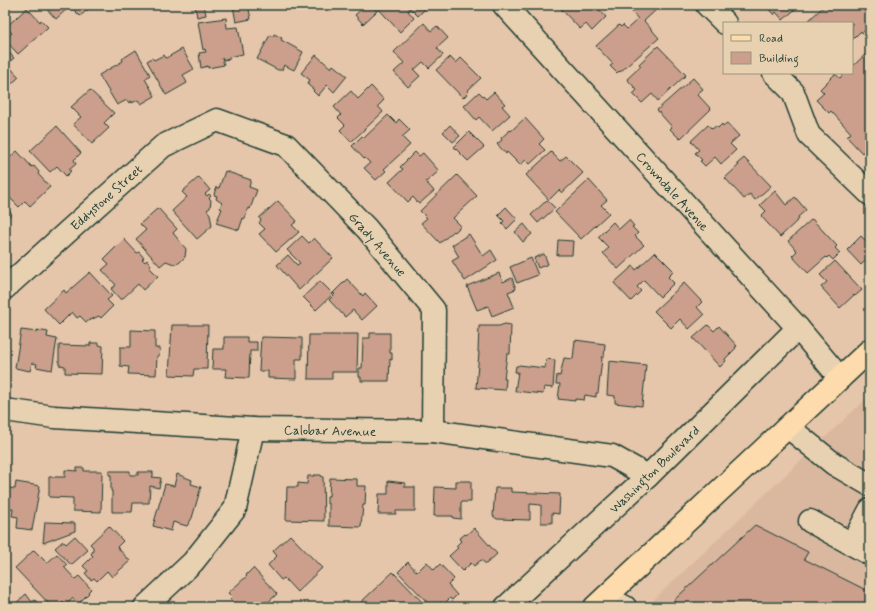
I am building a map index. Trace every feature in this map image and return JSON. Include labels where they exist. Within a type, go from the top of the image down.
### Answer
[{"type":"main road","points":[[600,602],[870,350]]},
{"type":"street","name":"Crowndale Avenue","points":[[504,5],[798,328],[840,378]]},
{"type":"street","points":[[707,5],[724,22]]},
{"type":"street","points":[[775,74],[793,92],[809,135],[870,194]]},
{"type":"street","name":"Eddystone Street","points":[[5,288],[163,146],[218,120]]},
{"type":"street","name":"Grady Avenue","points":[[218,120],[286,144],[367,229],[434,310],[433,431]]},
{"type":"street","name":"Washington Boulevard","points":[[506,607],[648,476],[798,328]]},
{"type":"street","name":"Calobar Avenue","points":[[5,410],[54,417],[253,429],[433,431],[612,456],[648,476]]},
{"type":"street","points":[[788,427],[834,464],[870,485]]},
{"type":"street","points":[[145,607],[192,562],[235,509],[253,429]]},
{"type":"street","points":[[810,521],[861,549],[870,510]]},
{"type":"street","points":[[600,602],[625,607]]},
{"type":"shaded area","points":[[870,395],[870,607],[646,607]]},
{"type":"building","points":[[43,5],[90,5],[91,7],[80,16],[69,7],[56,19]]},
{"type":"building","points":[[204,5],[206,15],[197,17],[195,6]]},
{"type":"building","points":[[248,5],[251,19],[236,22],[233,6]]},
{"type":"building","points":[[366,5],[371,5],[377,11],[363,24],[355,15]]},
{"type":"building","points":[[375,5],[429,5],[418,16],[410,8],[408,11],[414,18],[400,32]]},
{"type":"building","points":[[565,5],[595,5],[606,17],[592,31],[586,24],[580,29],[561,9]]},
{"type":"building","points":[[630,5],[653,5],[657,9],[644,21],[659,38],[617,73],[610,66],[613,64],[596,46],[619,25],[621,27],[623,25],[627,29],[638,19],[628,7]]},
{"type":"building","points":[[765,5],[800,5],[783,20],[776,12],[774,15]]},
{"type":"building","points":[[825,5],[870,5],[870,26],[862,33],[861,31],[853,39],[853,22],[807,22]]},
{"type":"building","points":[[27,8],[40,22],[41,20],[48,27],[18,54],[5,40],[12,33],[6,27]]},
{"type":"building","points":[[226,18],[227,28],[238,27],[243,54],[229,57],[229,59],[224,60],[222,58],[224,65],[201,68],[199,53],[206,52],[205,49],[203,50],[198,22]]},
{"type":"building","points":[[424,23],[431,31],[437,26],[448,38],[437,48],[443,55],[429,68],[423,62],[414,70],[420,76],[408,87],[394,72],[404,63],[394,52]]},
{"type":"building","points":[[274,34],[282,38],[281,40],[303,52],[294,70],[284,65],[282,70],[278,70],[257,59],[270,35],[273,37]]},
{"type":"building","points":[[658,46],[686,75],[658,101],[652,94],[642,103],[633,94],[637,90],[627,79],[641,66],[639,64]]},
{"type":"building","points":[[5,48],[14,58],[7,64],[19,77],[5,90]]},
{"type":"building","points":[[182,49],[194,69],[183,75],[187,83],[166,95],[147,61],[152,58],[154,60],[164,55],[166,58]]},
{"type":"building","points":[[136,50],[150,75],[145,79],[155,96],[141,104],[138,100],[129,103],[127,100],[117,105],[99,75],[123,61],[122,59]]},
{"type":"building","points":[[870,50],[870,153],[866,149],[862,153],[847,137],[851,133],[831,111],[829,113],[816,100],[824,93],[820,89],[835,74],[840,78],[844,74],[853,74],[853,66]]},
{"type":"building","points":[[316,55],[331,68],[333,65],[347,76],[334,92],[327,85],[318,96],[307,84],[310,80],[301,73]]},
{"type":"building","points":[[450,57],[456,63],[461,58],[481,78],[467,91],[469,92],[463,98],[436,70]]},
{"type":"building","points":[[693,78],[703,89],[697,94],[711,109],[680,139],[670,129],[672,127],[657,110]]},
{"type":"building","points":[[371,86],[384,100],[378,106],[383,112],[351,142],[340,130],[345,125],[338,118],[341,115],[334,107],[351,91],[358,99]]},
{"type":"building","points":[[90,90],[114,113],[104,123],[109,128],[92,144],[73,124],[81,117],[71,107]]},
{"type":"building","points":[[479,92],[486,99],[494,92],[505,104],[502,106],[510,115],[492,131],[479,117],[476,120],[464,106]]},
{"type":"building","points":[[388,115],[396,123],[399,119],[410,130],[402,137],[410,145],[384,169],[386,171],[376,180],[364,168],[370,163],[365,158],[364,159],[352,146],[362,136],[364,138]]},
{"type":"building","points":[[525,118],[544,139],[539,144],[545,150],[530,164],[526,160],[520,165],[507,152],[506,154],[497,144],[502,140],[501,138]]},
{"type":"building","points":[[727,123],[739,136],[730,144],[736,150],[721,164],[715,157],[705,166],[700,161],[702,160],[695,153],[699,150],[691,141],[708,125],[712,129],[716,126],[718,128],[722,124],[723,126]]},
{"type":"building","points":[[450,125],[460,136],[453,142],[443,132]]},
{"type":"building","points":[[57,126],[81,153],[74,160],[76,164],[69,170],[71,171],[66,176],[57,166],[50,172],[30,151]]},
{"type":"building","points":[[469,132],[484,147],[468,161],[454,147]]},
{"type":"building","points":[[17,151],[32,167],[34,166],[39,172],[38,174],[50,187],[30,206],[25,201],[19,207],[5,193],[5,162]]},
{"type":"building","points":[[415,152],[419,156],[423,153],[439,171],[426,182],[434,191],[419,204],[413,197],[408,202],[389,182],[403,169],[400,167]]},
{"type":"building","points":[[551,152],[560,161],[566,156],[583,173],[562,193],[559,190],[549,200],[526,175]]},
{"type":"building","points":[[744,158],[771,186],[755,200],[750,194],[744,199],[725,178]]},
{"type":"building","points":[[225,171],[251,180],[249,187],[257,190],[250,209],[248,208],[245,219],[243,218],[239,230],[216,223],[222,209],[220,208],[222,203],[216,199],[217,196],[214,195],[216,187],[219,188]]},
{"type":"building","points":[[457,175],[477,196],[453,218],[461,226],[440,243],[421,223],[427,218],[420,211]]},
{"type":"building","points":[[199,177],[210,190],[205,194],[207,196],[209,194],[211,196],[209,198],[211,200],[210,208],[207,210],[210,214],[212,226],[197,239],[172,211],[187,197],[182,192]]},
{"type":"building","points":[[589,180],[607,200],[601,205],[609,213],[581,239],[555,212]]},
{"type":"building","points":[[775,191],[786,205],[795,197],[806,210],[798,217],[799,219],[780,237],[761,216],[766,211],[760,205]]},
{"type":"building","points":[[547,200],[555,208],[538,223],[531,215]]},
{"type":"building","points":[[278,201],[297,221],[292,225],[299,232],[276,252],[259,234],[265,229],[259,223],[261,220],[259,218]]},
{"type":"building","points":[[5,207],[12,214],[5,220]]},
{"type":"building","points":[[506,207],[517,219],[507,229],[502,223],[504,221],[498,215]]},
{"type":"building","points":[[158,208],[177,229],[173,233],[186,249],[185,257],[179,263],[174,264],[166,261],[160,266],[136,239],[146,230],[140,224]]},
{"type":"building","points":[[812,219],[837,246],[835,248],[840,253],[833,260],[829,256],[827,258],[826,257],[808,273],[792,256],[797,251],[788,241]]},
{"type":"building","points":[[629,220],[634,226],[632,227],[638,233],[635,236],[644,245],[618,269],[603,253],[609,248],[598,237],[613,222],[619,229]]},
{"type":"building","points":[[524,224],[532,234],[523,242],[515,232]]},
{"type":"building","points":[[469,234],[483,256],[491,250],[497,260],[465,281],[452,261],[459,257],[452,245]]},
{"type":"building","points":[[302,236],[309,243],[314,238],[333,258],[299,290],[277,265],[288,255],[297,265],[300,263],[287,250]]},
{"type":"building","points":[[861,236],[870,245],[870,256],[861,265],[847,250]]},
{"type":"building","points":[[124,239],[137,253],[139,252],[144,258],[142,259],[145,262],[147,260],[151,265],[149,267],[158,276],[143,290],[138,284],[121,300],[111,289],[116,285],[102,270],[109,264],[104,259]]},
{"type":"building","points":[[558,240],[573,241],[572,255],[557,255]]},
{"type":"building","points":[[655,252],[674,271],[668,277],[674,283],[660,297],[644,280],[637,287],[641,291],[631,301],[614,283],[633,266],[636,270]]},
{"type":"building","points":[[544,254],[548,264],[538,268],[534,258]]},
{"type":"building","points":[[531,258],[538,275],[517,283],[510,267]]},
{"type":"building","points":[[835,261],[862,290],[840,308],[821,287],[827,282],[820,275]]},
{"type":"building","points":[[90,272],[112,296],[107,300],[113,306],[101,318],[99,316],[86,322],[80,316],[77,318],[72,312],[59,325],[44,309],[64,290],[66,293]]},
{"type":"building","points":[[499,273],[503,282],[512,278],[516,289],[508,292],[514,307],[492,316],[488,306],[477,310],[467,286]]},
{"type":"building","points":[[347,279],[363,296],[365,293],[377,306],[362,320],[353,310],[345,317],[329,300],[335,294],[333,293]]},
{"type":"building","points":[[320,281],[333,294],[316,310],[303,297]]},
{"type":"building","points":[[684,283],[702,302],[697,307],[704,315],[689,329],[680,319],[671,328],[654,311]]},
{"type":"building","points":[[505,324],[511,325],[510,354],[507,354],[504,379],[506,379],[505,390],[476,388],[479,352],[479,326],[499,326]]},
{"type":"building","points":[[172,325],[208,325],[207,369],[194,369],[193,376],[169,375]]},
{"type":"building","points":[[708,325],[714,331],[719,326],[737,346],[720,367],[693,338]]},
{"type":"building","points":[[21,330],[48,332],[47,337],[57,339],[52,370],[36,367],[37,364],[32,363],[30,371],[15,368]]},
{"type":"building","points":[[131,330],[155,331],[155,348],[160,348],[159,356],[157,356],[156,375],[128,374],[129,367],[120,366],[120,347],[131,347]]},
{"type":"building","points":[[370,333],[390,333],[390,353],[392,353],[392,360],[390,359],[389,381],[361,381],[361,377],[359,377],[359,368],[362,368],[363,338],[370,338]]},
{"type":"building","points":[[358,334],[357,372],[332,372],[332,379],[308,379],[309,335]]},
{"type":"building","points":[[224,337],[247,337],[247,342],[257,342],[257,351],[250,351],[249,378],[225,377],[226,369],[212,369],[213,349],[224,349]]},
{"type":"building","points":[[261,337],[302,338],[302,359],[296,359],[296,379],[268,378],[268,371],[259,371]]},
{"type":"building","points":[[575,340],[605,344],[604,357],[601,357],[598,393],[596,393],[596,397],[585,395],[584,400],[575,399],[575,401],[558,399],[560,384],[556,384],[557,375],[560,376],[564,358],[573,359]]},
{"type":"building","points":[[90,343],[99,343],[99,345],[103,346],[102,374],[65,373],[65,366],[59,365],[59,345],[90,346]]},
{"type":"building","points":[[546,359],[555,360],[553,388],[544,387],[543,394],[515,391],[518,372],[515,372],[516,366],[519,365],[545,368]]},
{"type":"building","points":[[609,361],[646,365],[642,406],[615,403],[615,396],[607,395]]},
{"type":"building","points":[[77,468],[84,468],[84,471],[102,471],[101,512],[73,511],[73,498],[49,497],[49,477],[65,477],[65,470],[77,471]]},
{"type":"building","points":[[109,471],[130,471],[130,475],[138,475],[138,472],[153,472],[152,477],[161,478],[159,488],[150,486],[149,503],[133,503],[132,512],[112,512],[111,475],[109,475]]},
{"type":"building","points":[[177,474],[192,480],[191,484],[201,487],[192,518],[187,526],[173,522],[171,531],[153,526],[165,484],[174,486]]},
{"type":"building","points":[[321,475],[323,477],[324,521],[286,520],[287,487],[298,487],[298,483],[307,484],[308,476]]},
{"type":"building","points":[[330,478],[357,479],[357,486],[366,486],[365,505],[363,505],[361,527],[329,526],[329,504],[327,504],[327,496],[329,496]]},
{"type":"building","points":[[388,481],[405,483],[405,487],[415,487],[415,511],[396,511],[396,514],[378,514],[379,494],[388,494]]},
{"type":"building","points":[[456,481],[471,481],[471,502],[461,502],[461,519],[453,518],[453,516],[434,516],[435,487],[456,488]]},
{"type":"building","points":[[16,482],[40,486],[32,530],[17,528],[18,517],[12,516],[13,509],[5,507],[5,487],[15,489]]},
{"type":"building","points":[[495,488],[511,488],[511,492],[560,494],[559,514],[552,513],[552,523],[541,523],[541,505],[530,504],[530,520],[497,519],[493,516]]},
{"type":"building","points":[[45,522],[75,523],[75,531],[43,543]]},
{"type":"building","points":[[755,525],[808,552],[804,559],[870,592],[870,607],[684,607],[673,601]]},
{"type":"building","points":[[109,526],[123,541],[117,547],[130,561],[112,577],[107,571],[97,581],[94,578],[91,580],[85,573],[88,571],[83,566],[93,556],[91,554],[93,547],[90,544]]},
{"type":"building","points":[[474,528],[497,554],[486,564],[481,560],[474,566],[471,563],[463,571],[449,556],[458,548],[456,546],[461,541],[459,539]]},
{"type":"building","points":[[290,535],[322,568],[297,592],[284,578],[281,580],[268,565],[277,556],[273,551]]},
{"type":"building","points":[[75,536],[88,550],[71,565],[55,548],[63,541],[66,544]]},
{"type":"building","points":[[34,550],[47,563],[57,554],[67,565],[64,567],[75,579],[79,576],[91,589],[88,592],[89,593],[78,604],[73,598],[66,605],[63,602],[57,607],[52,607],[15,568]]},
{"type":"building","points":[[408,562],[417,572],[427,562],[434,570],[440,564],[454,579],[448,585],[457,595],[452,600],[450,598],[444,604],[441,602],[435,607],[432,607],[398,572]]},
{"type":"building","points":[[253,568],[277,594],[260,607],[241,607],[236,602],[234,604],[230,599],[232,597],[228,593],[247,576],[246,575]]},
{"type":"building","points":[[393,572],[427,607],[363,607],[360,603]]},
{"type":"building","points":[[26,594],[32,602],[35,600],[41,607],[16,607],[14,605]]}]
